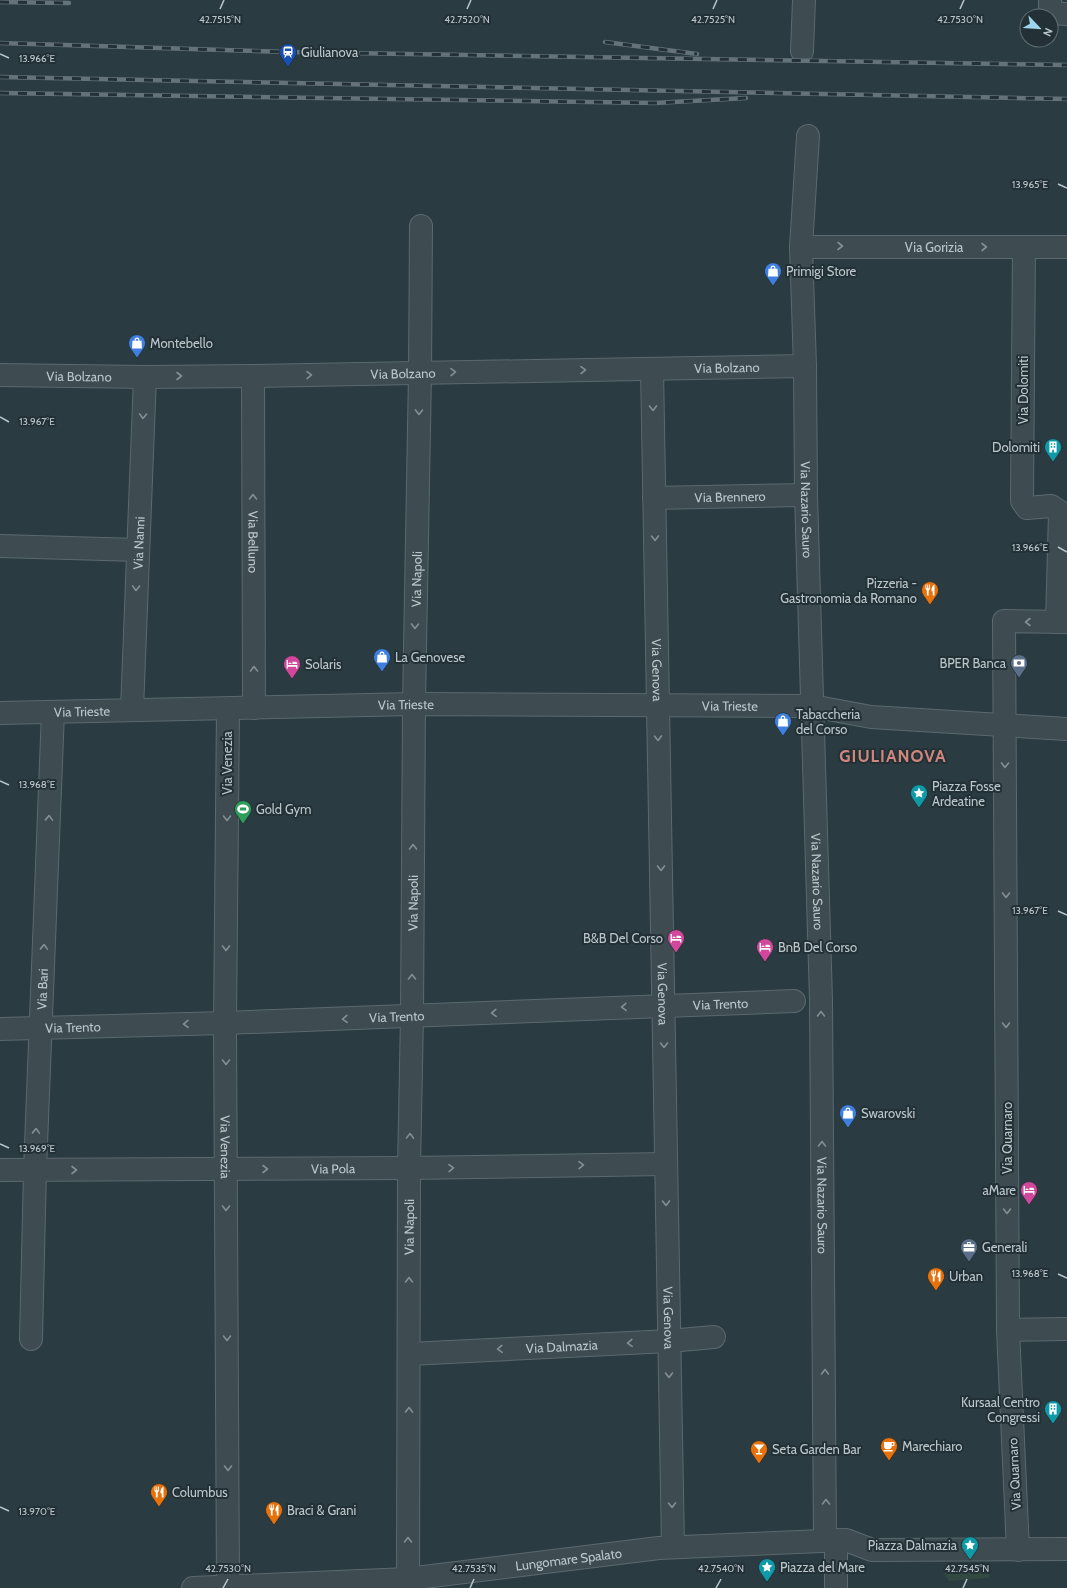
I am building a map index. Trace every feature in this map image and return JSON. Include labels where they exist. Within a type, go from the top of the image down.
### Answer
[{"type":"street","points":[[802,51],[804,0]]},
{"type":"street","points":[[1050,0],[1050,13],[1067,14]]},
{"type":"street","name":"Via Nazario Sauro","points":[[808,136],[801,247],[805,366],[806,495],[821,1000],[831,1541],[836,1588]]},
{"type":"street","name":"Via Napoli","points":[[408,1584],[409,1168],[421,226]]},
{"type":"street","name":"Via Gorizia","points":[[801,247],[1067,247]]},
{"type":"street","name":"Via Dolomiti","points":[[1024,247],[1022,501],[1027,508],[1051,506],[1060,512],[1062,622]]},
{"type":"street","name":"Via Bolzano","points":[[0,375],[145,377],[253,376],[805,366]]},
{"type":"street","name":"Via Genova","points":[[652,369],[673,1547]]},
{"type":"street","name":"Via Belluno","points":[[253,376],[254,708]]},
{"type":"street","name":"Via Nanni","points":[[132,710],[145,377]]},
{"type":"street","name":"Via Brennero","points":[[654,498],[806,495]]},
{"type":"street","points":[[0,546],[138,550]]},
{"type":"street","name":"Via Quarnaro","points":[[1018,1550],[1008,1330],[1004,621],[1062,622]]},
{"type":"street","name":"Via Trieste","points":[[0,713],[414,704],[812,706],[836,712],[871,717],[1005,726]]},
{"type":"street","name":"Via Venezia","points":[[228,709],[225,1023],[228,1586]]},
{"type":"street","name":"Via Bari","points":[[31,1339],[35,1170],[53,712]]},
{"type":"street","points":[[1005,726],[1067,729]]},
{"type":"street","name":"Via Trento","points":[[0,1029],[225,1023],[794,1001]]},
{"type":"street","name":"Via Pola","points":[[0,1170],[226,1170],[666,1164]]},
{"type":"street","points":[[1008,1330],[1067,1329]]},
{"type":"street","name":"Via Dalmazia","points":[[409,1354],[669,1341],[714,1337]]},
{"type":"street","name":"Lungomare Spalato","points":[[193,1588],[228,1586],[408,1584],[673,1547],[846,1540],[872,1550],[1067,1549]]},
{"type":"green space","points":[[990,1572],[989,1578],[949,1581],[944,1573]]},
{"type":"railway","points":[[0,2],[69,3]]},
{"type":"railway","points":[[605,42],[697,54]]},
{"type":"railway","points":[[0,43],[289,52],[1067,65]]},
{"type":"railway","points":[[0,77],[1067,99]]},
{"type":"railway","points":[[0,93],[655,103],[746,98]]},
{"type":"place","name":"Giulianova","points":[[288,67]]},
{"type":"place","name":"Primigi Store","points":[[773,286]]},
{"type":"place","name":"Montebello","points":[[137,358]]},
{"type":"place","name":"Dolomiti","points":[[1053,462]]},
{"type":"place","name":"Pizzeria - Gastronomia da Romano","points":[[930,605]]},
{"type":"place","name":"La Genovese","points":[[382,672]]},
{"type":"place","name":"BPER Banca","points":[[1019,678]]},
{"type":"place","name":"Solaris","points":[[292,679]]},
{"type":"place","name":"Tabaccheria del Corso","points":[[783,736]]},
{"type":"place","name":"Piazza Fosse Ardeatine","points":[[919,808]]},
{"type":"place","name":"Gold Gym","points":[[243,824]]},
{"type":"place","name":"B&B Del Corso","points":[[676,953]]},
{"type":"place","name":"BnB Del Corso","points":[[765,962]]},
{"type":"place","name":"Swarovski","points":[[848,1128]]},
{"type":"place","name":"aMare","points":[[1029,1205]]},
{"type":"place","name":"Generali","points":[[969,1262]]},
{"type":"place","name":"Urban","points":[[936,1291]]},
{"type":"place","name":"Kursaal Centro Congressi","points":[[1053,1424]]},
{"type":"place","name":"Marechiaro","points":[[889,1461]]},
{"type":"place","name":"Seta Garden Bar","points":[[759,1464]]},
{"type":"place","name":"Columbus","points":[[159,1507]]},
{"type":"place","name":"Braci & Grani","points":[[274,1525]]},
{"type":"place","name":"Piazza Dalmazia","points":[[970,1560]]},
{"type":"place","name":"Piazza del Mare","points":[[767,1582]]},
{"type":"district","name":"GIULIANOVA","points":[[893,756]]}]
